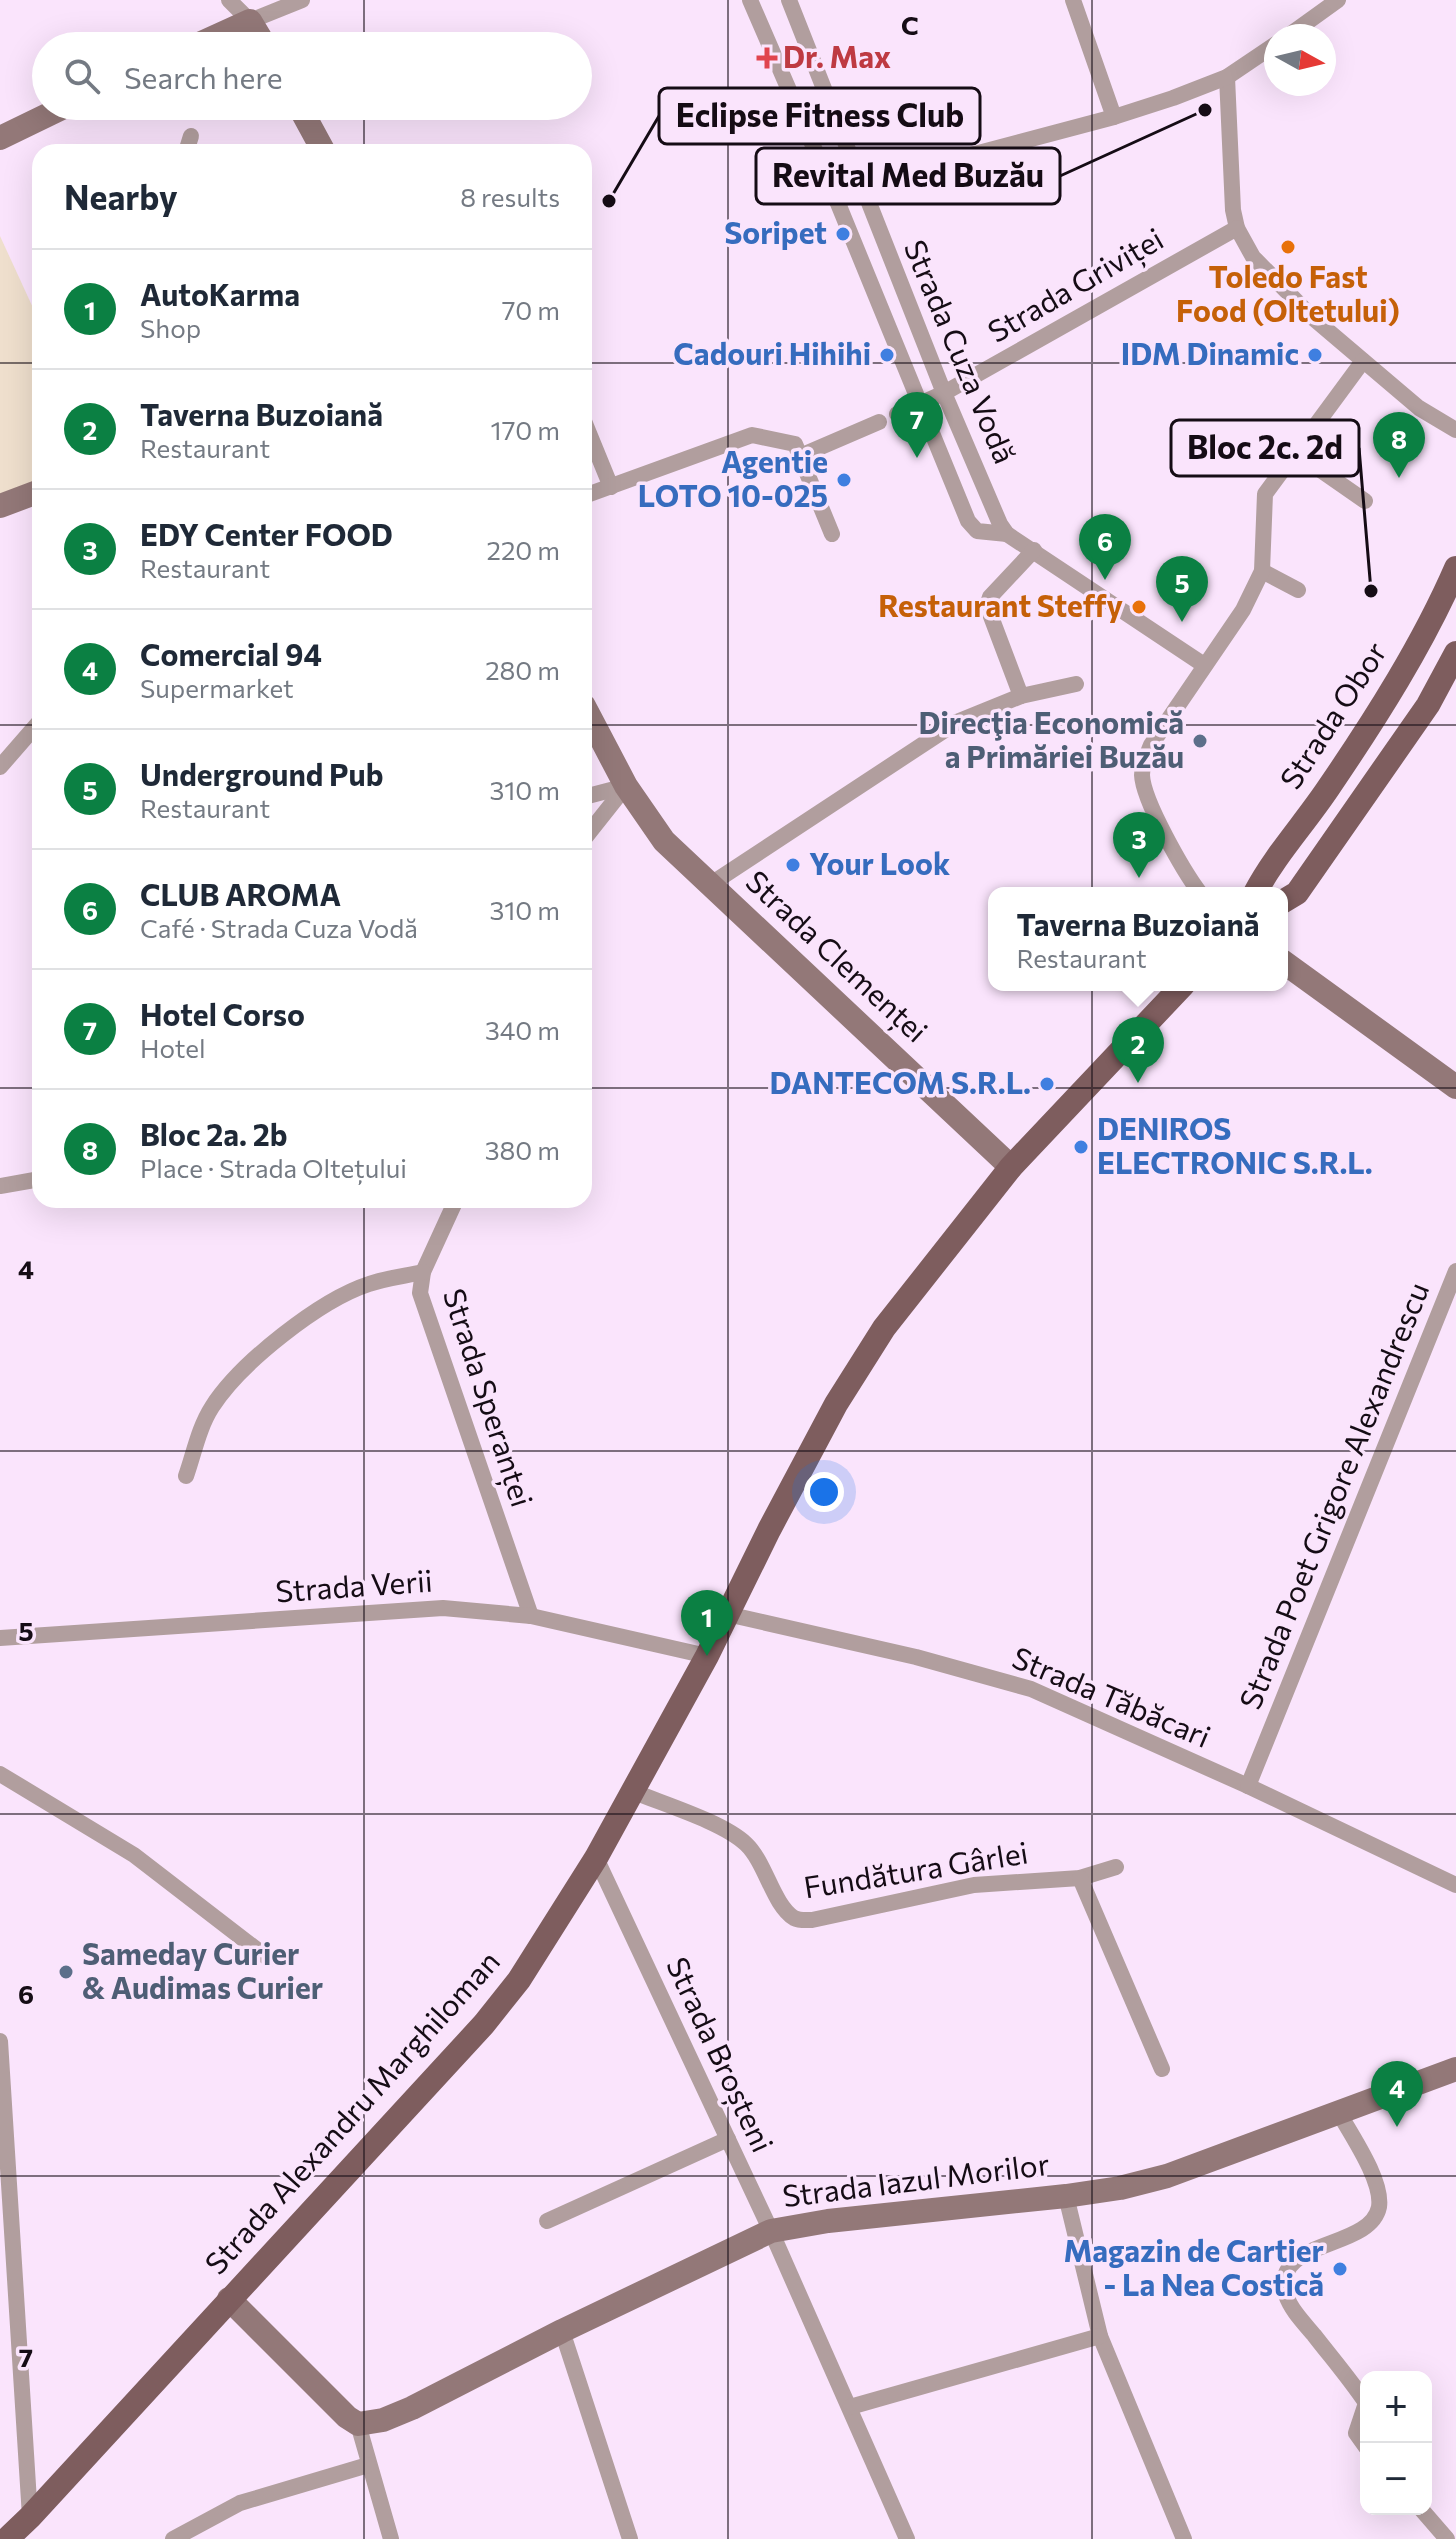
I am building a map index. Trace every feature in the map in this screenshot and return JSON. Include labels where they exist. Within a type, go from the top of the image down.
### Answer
[{"type":"main road","name":"Strada Obor","points":[[1258,887],[1329,788],[1396,683],[1456,568]]},
{"type":"main road","points":[[1288,898],[1297,893],[1360,805],[1428,705],[1456,653]]},
{"type":"main road","name":"Strada Alexandru Marghiloman","points":[[16,2532],[484,2024],[519,1980],[596,1858],[707,1656],[844,1391],[884,1328],[1011,1167],[1177,991]]},
{"type":"street","points":[[229,0],[257,32]]},
{"type":"street","points":[[226,32],[302,0]]},
{"type":"street","name":"Strada Cuza Vodă","points":[[750,0],[837,201],[972,529],[1007,534],[1204,665]]},
{"type":"street","name":"Strada Cuza Vodă","points":[[789,0],[944,393],[1007,534]]},
{"type":"street","points":[[1073,0],[1114,117]]},
{"type":"street","points":[[1305,24],[1338,0]]},
{"type":"street","points":[[837,201],[918,169],[1114,117],[1227,77],[1264,52]]},
{"type":"street","points":[[1227,77],[1231,179],[1237,228],[1253,257],[1313,318],[1363,361],[1419,408],[1456,430]]},
{"type":"street","points":[[0,138],[37,120]]},
{"type":"street","points":[[307,120],[320,144]]},
{"type":"street","name":"Strada Griviței","points":[[897,414],[944,393],[1237,228]]},
{"type":"street","points":[[1197,887],[1144,787],[1142,774],[1151,745],[1243,610],[1262,571],[1265,494],[1363,361]]},
{"type":"street","points":[[592,493],[752,435],[798,450],[879,422]]},
{"type":"street","points":[[592,441],[611,487]]},
{"type":"street","points":[[798,450],[832,534]]},
{"type":"street","points":[[1296,453],[1365,501]]},
{"type":"street","points":[[0,506],[32,494]]},
{"type":"street","points":[[1021,696],[987,601],[1034,550]]},
{"type":"street","points":[[1262,571],[1298,590]]},
{"type":"street","points":[[711,884],[957,722],[1021,696],[1076,684]]},
{"type":"street","name":"Strada Clemenței","points":[[592,721],[626,786],[664,841],[1011,1167]]},
{"type":"street","points":[[0,767],[32,730]]},
{"type":"street","points":[[592,795],[626,786]]},
{"type":"street","points":[[592,829],[626,786]]},
{"type":"street","points":[[1288,965],[1456,1087]]},
{"type":"street","points":[[0,1186],[32,1180]]},
{"type":"street","name":"Strada Speranței","points":[[452,1208],[423,1272],[420,1293],[531,1616]]},
{"type":"street","name":"Strada Poet Grigore Alexandrescu","points":[[1248,1786],[1456,1271]]},
{"type":"street","points":[[186,1476],[212,1407],[249,1364],[319,1309],[353,1290],[423,1272]]},
{"type":"street","name":"Strada Verii","points":[[0,1638],[443,1608],[531,1616],[707,1656]]},
{"type":"street","name":"Strada Tăbăcari","points":[[727,1614],[916,1657],[1031,1689],[1248,1786],[1456,1885]]},
{"type":"street","points":[[0,1774],[134,1855],[269,1959]]},
{"type":"street","name":"Fundătura Gârlei","points":[[632,1791],[716,1826],[746,1844],[762,1865],[785,1909],[800,1920],[974,1885],[1080,1878],[1116,1867]]},
{"type":"street","name":"Strada Broșteni","points":[[596,1858],[771,2231],[907,2539]]},
{"type":"street","points":[[1080,1878],[1162,2069]]},
{"type":"street","points":[[0,2041],[16,2532]]},
{"type":"street","name":"Strada Iazul Morilor","points":[[358,2424],[383,2420],[412,2408],[562,2331],[771,2231],[828,2221],[1120,2188],[1167,2176],[1456,2069]]},
{"type":"street","points":[[1339,2113],[1376,2182],[1379,2207],[1366,2228],[1307,2254],[1289,2267],[1284,2280],[1287,2298],[1298,2315],[1366,2403],[1356,2433],[1363,2443]]},
{"type":"street","points":[[547,2221],[728,2139]]},
{"type":"street","points":[[1066,2196],[1100,2336],[1184,2539]]},
{"type":"street","points":[[229,2299],[335,2407],[358,2424],[391,2539]]},
{"type":"street","points":[[562,2331],[630,2539]]},
{"type":"street","points":[[850,2407],[1100,2336]]},
{"type":"street","points":[[176,2537],[240,2503],[368,2465]]},
{"type":"street","points":[[1426,2515],[1447,2539]]},
{"type":"shaded area","points":[[0,236],[32,306],[32,482],[0,494]]},
{"type":"place","name":"Dr. Max","points":[[767,58]]},
{"type":"place","name":"Revital Med Buzău","points":[[1205,110]]},
{"type":"place","name":"Eclipse Fitness Club","points":[[609,201]]},
{"type":"place","name":"Soripet","points":[[843,234]]},
{"type":"place","name":"Toledo Fast Food (Oltetului)","points":[[1288,247]]},
{"type":"place","name":"Cadouri Hihihi","points":[[887,355]]},
{"type":"place","name":"IDM Dinamic","points":[[1315,355]]},
{"type":"place","name":"Hotel Corso","points":[[917,458]]},
{"type":"place","name":"Bloc 2a. 2b","points":[[1399,478]]},
{"type":"place","name":"Agentie LOTO 10-025","points":[[844,480]]},
{"type":"place","name":"CLUB AROMA","points":[[1105,580]]},
{"type":"place","name":"Bloc 2c. 2d","points":[[1371,591]]},
{"type":"place","name":"Restaurant Steffy","points":[[1139,607]]},
{"type":"place","name":"Underground Pub","points":[[1182,622]]},
{"type":"place","name":"Direcţia Economică a Primăriei Buzău","points":[[1200,741]]},
{"type":"place","name":"Your Look","points":[[793,865]]},
{"type":"place","name":"EDY Center FOOD","points":[[1139,878]]},
{"type":"place","name":"Taverna Buzoiană","points":[[1138,1083]]},
{"type":"place","name":"DANTECOM S.R.L.","points":[[1047,1084]]},
{"type":"place","name":"DENIROS ELECTRONIC S.R.L.","points":[[1081,1147]]},
{"type":"place","name":"AutoKarma","points":[[707,1656]]},
{"type":"place","name":"Sameday Curier & Audimas Curier","points":[[66,1972]]},
{"type":"place","name":"Comercial 94","points":[[1397,2127]]},
{"type":"place","name":"Magazin de Cartier - La Nea Costică","points":[[1340,2269]]}]
